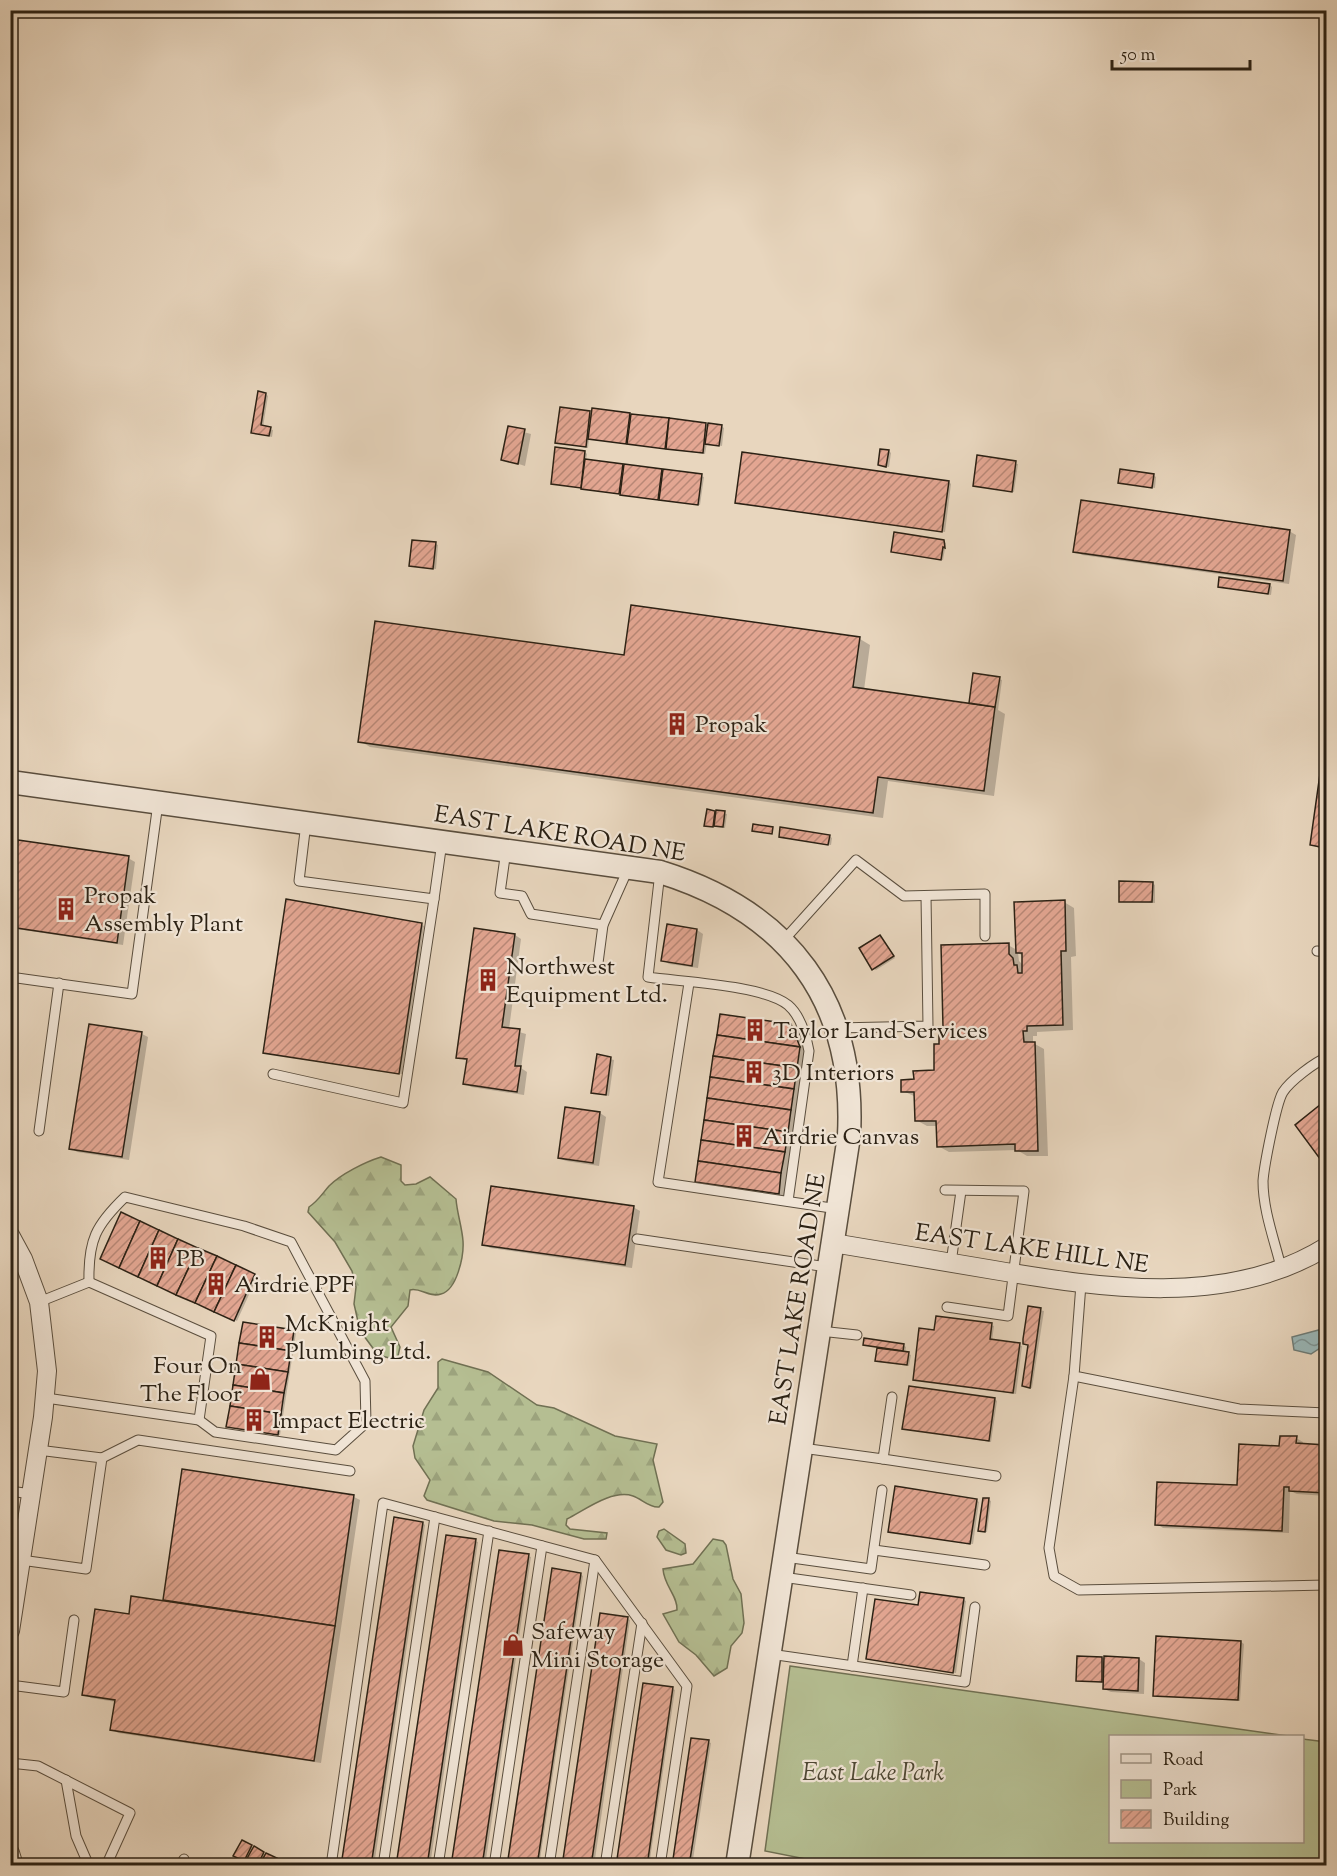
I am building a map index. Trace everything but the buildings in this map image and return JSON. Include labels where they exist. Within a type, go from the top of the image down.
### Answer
[{"type":"street","name":"EAST LAKE ROAD NE","points":[[10,782],[660,872],[695,882],[752,914],[783,941],[814,980],[837,1029],[846,1058],[850,1102],[849,1137],[737,1866]]},
{"type":"street","points":[[10,1235],[23,1259],[39,1302],[47,1371],[46,1398],[10,1630]]},
{"type":"street","name":"EAST LAKE HILL NE","points":[[833,1243],[1081,1284],[1150,1290],[1197,1286],[1263,1274],[1312,1256],[1326,1247]]},
{"type":"street","points":[[10,1853],[14,1866]]},
{"type":"lane","points":[[10,977],[132,994],[159,802]]},
{"type":"lane","points":[[306,823],[299,881],[434,899]]},
{"type":"lane","points":[[273,1074],[403,1103],[442,841]]},
{"type":"lane","points":[[506,850],[500,893],[522,896],[531,915],[603,925]]},
{"type":"lane","points":[[783,941],[856,860],[904,896],[984,894],[986,936]]},
{"type":"lane","points":[[598,963],[603,925],[629,867]]},
{"type":"lane","points":[[660,872],[648,977],[771,994],[790,1007],[805,1030],[809,1051],[788,1201]]},
{"type":"lane","points":[[837,1029],[928,1026],[926,896]]},
{"type":"lane","points":[[39,1131],[59,983]]},
{"type":"lane","points":[[689,983],[658,1182],[838,1209]]},
{"type":"lane","points":[[1281,1267],[1266,1204],[1263,1180],[1274,1124],[1283,1092],[1316,1062],[1326,1058]]},
{"type":"lane","points":[[945,1191],[1024,1191],[1008,1316],[947,1307]]},
{"type":"lane","points":[[951,1263],[961,1191]]},
{"type":"lane","points":[[46,1398],[199,1420],[215,1432],[336,1450],[366,1423],[365,1381],[291,1242],[244,1226],[125,1197],[101,1220],[88,1255],[89,1282]]},
{"type":"lane","points":[[636,1239],[830,1267]]},
{"type":"lane","points":[[39,1302],[89,1282],[211,1336],[199,1420]]},
{"type":"lane","points":[[1081,1284],[1074,1376],[1049,1548],[1054,1576],[1079,1590],[1326,1585]]},
{"type":"lane","points":[[820,1330],[857,1335]]},
{"type":"lane","points":[[1074,1376],[1239,1409],[1326,1413]]},
{"type":"lane","points":[[883,1459],[892,1397]]},
{"type":"lane","points":[[38,1450],[102,1458],[138,1440],[350,1471]]},
{"type":"lane","points":[[801,1449],[996,1476]]},
{"type":"lane","points":[[21,1560],[86,1569],[102,1458]]},
{"type":"lane","points":[[783,1567],[871,1569],[882,1490]]},
{"type":"lane","points":[[10,1491],[31,1494]]},
{"type":"lane","points":[[331,1866],[383,1503],[595,1560],[687,1686],[660,1866]]},
{"type":"lane","points":[[383,1866],[435,1517]]},
{"type":"lane","points":[[438,1866],[489,1531]]},
{"type":"lane","points":[[494,1866],[542,1546]]},
{"type":"lane","points":[[874,1550],[985,1565]]},
{"type":"lane","points":[[549,1866],[595,1560]]},
{"type":"lane","points":[[783,1567],[863,1588],[911,1595]]},
{"type":"lane","points":[[852,1666],[863,1588]]},
{"type":"lane","points":[[770,1654],[965,1682],[975,1607]]},
{"type":"lane","points":[[10,1685],[64,1692],[74,1620]]},
{"type":"lane","points":[[605,1866],[642,1623]]},
{"type":"lane","points":[[10,1763],[38,1766],[130,1813],[106,1866]]},
{"type":"lane","points":[[66,1780],[76,1836],[89,1866]]},
{"type":"green space","points":[[381,1157],[401,1165],[401,1181],[405,1185],[416,1184],[430,1177],[456,1199],[463,1241],[458,1272],[447,1291],[437,1295],[410,1290],[408,1306],[391,1327],[400,1347],[397,1360],[378,1355],[364,1336],[354,1304],[356,1287],[352,1271],[335,1242],[308,1212],[309,1207],[340,1177]]},
{"type":"green space","points":[[442,1359],[488,1372],[537,1405],[554,1408],[615,1436],[657,1444],[653,1460],[663,1502],[659,1507],[655,1507],[633,1496],[616,1495],[599,1502],[567,1519],[566,1525],[570,1529],[607,1533],[606,1539],[584,1539],[532,1525],[494,1521],[427,1500],[424,1496],[430,1480],[415,1458],[413,1446],[424,1410],[438,1388],[438,1362]]},
{"type":"green space","points":[[664,1529],[685,1544],[686,1553],[681,1555],[666,1550],[657,1537],[659,1531]]},
{"type":"green space","points":[[713,1539],[723,1541],[726,1545],[733,1579],[741,1594],[744,1623],[742,1633],[731,1646],[727,1668],[714,1676],[696,1655],[679,1642],[663,1614],[677,1610],[677,1605],[663,1569],[693,1564]]},
{"type":"green space","name":"East Lake Park","points":[[790,1666],[1281,1735],[1109,1735],[1109,1843],[1304,1843],[1304,1739],[1326,1742],[1326,1865],[841,1866],[765,1851]]},
{"type":"water","points":[[1326,1328],[1326,1344],[1311,1354],[1294,1350],[1292,1337]]},
{"type":"place","name":"Propak","points":[[677,724]]},
{"type":"place","name":"Propak Assembly Plant","points":[[66,909]]},
{"type":"place","name":"Northwest Equipment Ltd.","points":[[488,980]]},
{"type":"place","name":"Taylor Land Services","points":[[755,1030]]},
{"type":"place","name":"3D Interiors","points":[[754,1072]]},
{"type":"place","name":"Airdrie Canvas","points":[[744,1136]]},
{"type":"place","name":"PB","points":[[158,1258]]},
{"type":"place","name":"Airdrie PPF","points":[[216,1284]]},
{"type":"place","name":"McKnight Plumbing Ltd.","points":[[267,1337]]},
{"type":"place","name":"Four On The Floor","points":[[260,1379]]},
{"type":"place","name":"Impact Electric","points":[[254,1420]]},
{"type":"place","name":"Safeway Mini Storage","points":[[513,1645]]}]
